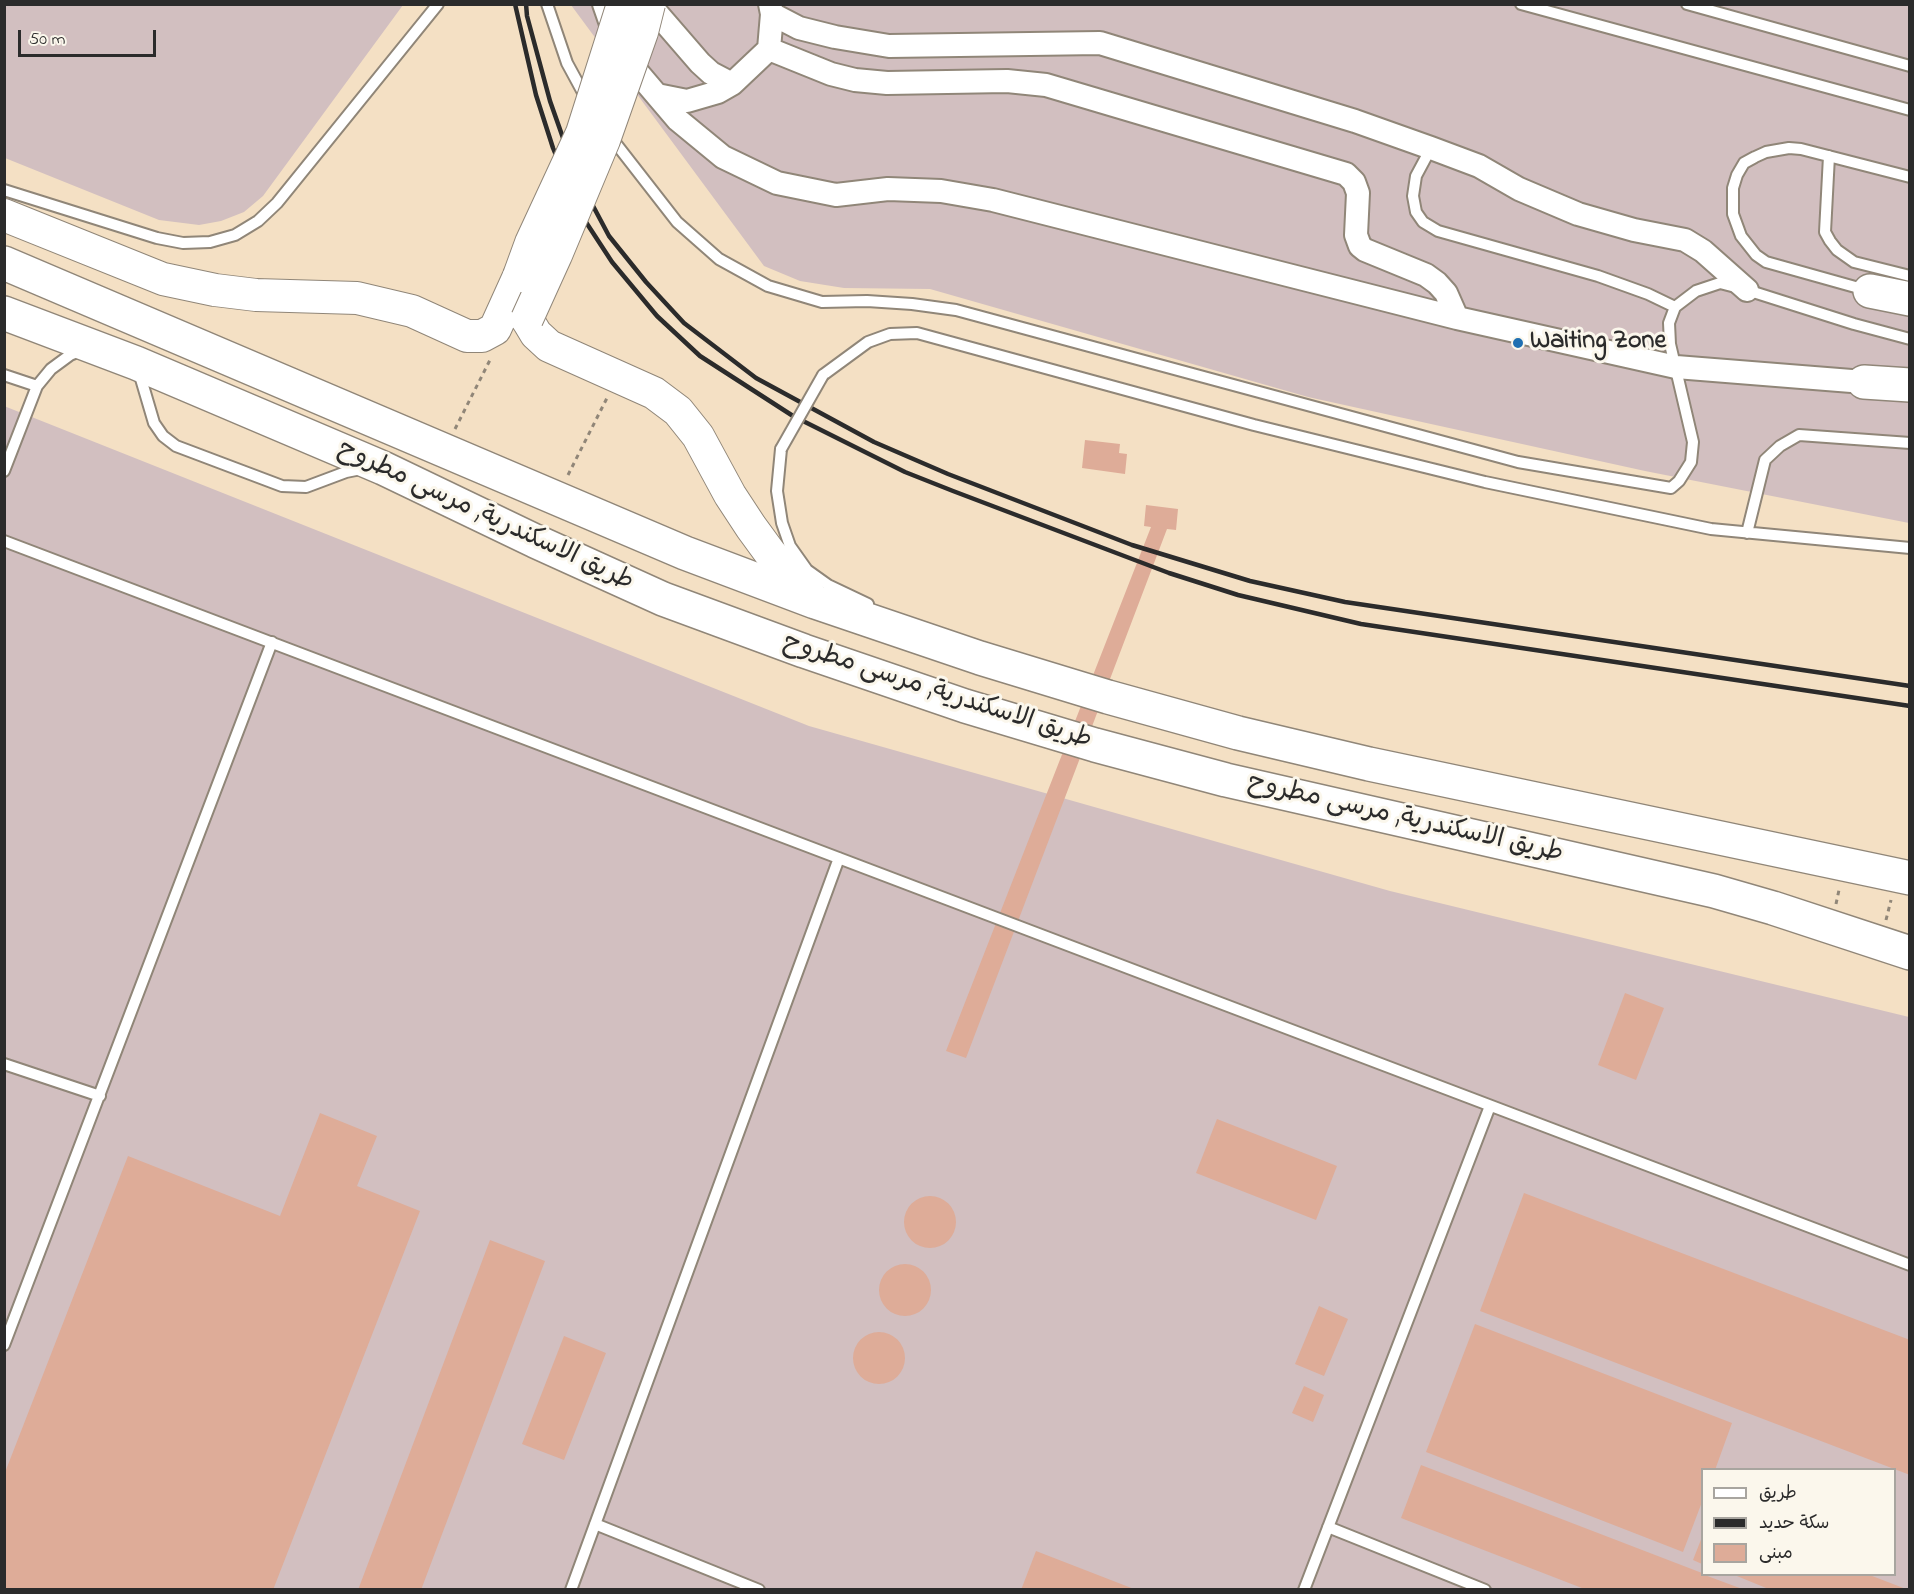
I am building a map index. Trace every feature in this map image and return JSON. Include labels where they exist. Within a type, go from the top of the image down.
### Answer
[{"type":"main road","name":"طريق الاسكندرية, مرسى مطروح","points":[[4,263],[685,553],[815,602],[980,658],[1108,697],[1249,736],[1369,764],[1903,876]]},
{"type":"main road","points":[[1869,291],[1910,299]]},
{"type":"main road","name":"طريق الاسكندرية, مرسى مطروح","points":[[4,313],[136,363],[383,468],[663,599],[804,651],[965,706],[1095,746],[1226,780],[1655,877],[1744,900],[1895,949]]},
{"type":"main road","points":[[1864,381],[1910,385]]},
{"type":"street","points":[[604,4],[621,53],[678,120],[723,157],[777,183],[836,195],[888,189],[941,191],[993,200],[1457,318],[1676,367],[1864,381]]},
{"type":"street","points":[[623,4],[544,249],[522,333],[527,347],[532,352],[612,388],[643,404],[666,420],[730,495]]},
{"type":"street","points":[[649,4],[700,63],[711,73],[732,84]]},
{"type":"street","points":[[4,215],[163,279],[189,286],[256,295],[357,298],[412,311],[467,336],[482,336],[495,329],[519,276],[544,249],[604,140],[642,32],[649,4]]},
{"type":"street","points":[[657,95],[687,101],[718,92],[732,84],[769,49],[771,9]]},
{"type":"street","points":[[771,9],[799,28],[889,46],[1100,43],[1355,121],[1431,148],[1479,166],[1518,189],[1578,214],[1634,230],[1685,240],[1703,251],[1747,290]]},
{"type":"street","points":[[769,49],[831,74],[855,80],[887,83],[1007,81],[1046,86],[1346,174],[1354,182],[1358,193],[1356,236],[1360,246],[1426,275],[1446,293],[1457,318]]},
{"type":"street","points":[[527,319],[536,334],[549,346],[654,393],[678,411],[699,436],[730,495],[750,527],[770,553],[815,602]]},
{"type":"lane","points":[[4,190],[157,238],[183,243],[210,242],[235,235],[258,221],[277,203],[438,4]]},
{"type":"lane","points":[[547,4],[567,63],[600,123],[677,222],[719,259],[768,286],[822,302],[912,304],[956,310],[1518,462],[1671,488],[1686,472],[1693,452],[1693,442],[1670,344],[1670,323],[1675,307],[1696,291],[1720,283],[1811,312],[1910,339]]},
{"type":"lane","points":[[1521,4],[1910,110]]},
{"type":"lane","points":[[1687,4],[1910,66]]},
{"type":"lane","points":[[1431,148],[1416,176],[1413,196],[1416,212],[1422,222],[1438,231],[1598,276],[1648,294],[1675,307]]},
{"type":"lane","points":[[1869,291],[1766,262],[1747,246],[1736,226],[1732,202],[1737,175],[1744,163],[1766,152],[1801,148],[1910,177]]},
{"type":"lane","points":[[1829,156],[1825,232],[1830,241],[1837,250],[1854,262],[1910,276]]},
{"type":"lane","points":[[980,658],[828,585],[807,570],[790,546],[782,524],[777,490],[781,449],[824,375],[868,342],[890,334],[917,333],[1254,424],[1485,482],[1711,529],[1910,548]]},
{"type":"lane","points":[[4,471],[37,386],[51,369],[70,355],[91,346]]},
{"type":"lane","points":[[136,363],[154,423],[176,446],[282,486],[306,487],[346,472],[364,468],[383,468]]},
{"type":"lane","points":[[4,375],[37,386]]},
{"type":"lane","points":[[1747,533],[1766,460],[1780,446],[1799,435],[1910,443]]},
{"type":"lane","points":[[4,541],[1910,1265]]},
{"type":"lane","points":[[4,1345],[272,642]]},
{"type":"lane","points":[[571,1590],[839,858]]},
{"type":"lane","points":[[4,1064],[100,1096]]},
{"type":"lane","points":[[1304,1590],[1490,1106]]},
{"type":"lane","points":[[595,1524],[759,1590]]},
{"type":"lane","points":[[1328,1527],[1485,1590]]},
{"type":"path","points":[[443,451],[492,355],[496,342],[495,329]]},
{"type":"path","points":[[557,498],[612,388]]},
{"type":"path","points":[[1831,928],[1845,864]]},
{"type":"path","points":[[1895,949],[1903,876]]},
{"type":"shaded area","points":[[4,5],[403,5],[263,196],[244,212],[221,221],[199,225],[159,220],[5,158]]},
{"type":"shaded area","name":"Waiting Zone","points":[[571,5],[1909,5],[1909,523],[1645,471],[1308,397],[930,289],[844,288],[800,281],[764,266]]},
{"type":"shaded area","points":[[4,406],[809,726],[1390,891],[1909,1017],[1909,1589],[5,1589]]},
{"type":"building","points":[[1085,440],[1120,444],[1119,453],[1127,454],[1125,474],[1082,468]]},
{"type":"building","points":[[1146,505],[1178,509],[1176,530],[1167,529],[966,1058],[946,1051],[1151,527],[1144,526]]},
{"type":"building","points":[[1625,993],[1664,1008],[1636,1080],[1598,1065]]},
{"type":"building","points":[[320,1113],[377,1136],[357,1186],[420,1211],[273,1590],[4,1590],[4,1475],[128,1156],[280,1216]]},
{"type":"building","points":[[1217,1119],[1337,1166],[1316,1220],[1196,1173]]},
{"type":"building","points":[[1524,1193],[1910,1340],[1910,1475],[1896,1468],[1480,1311]]},
{"type":"building","points":[[925,1196],[935,1196],[949,1203],[956,1222],[949,1241],[935,1248],[925,1248],[915,1244],[908,1237],[904,1227],[904,1217],[908,1207],[915,1200]]},
{"type":"building","points":[[490,1240],[545,1261],[421,1590],[358,1590]]},
{"type":"building","points":[[900,1264],[910,1264],[924,1271],[931,1290],[924,1309],[910,1316],[900,1316],[890,1312],[883,1305],[879,1295],[879,1285],[883,1275],[890,1268]]},
{"type":"building","points":[[1319,1306],[1348,1319],[1324,1376],[1295,1364]]},
{"type":"building","points":[[1475,1324],[1732,1423],[1716,1468],[1701,1468],[1701,1505],[1683,1552],[1426,1452]]},
{"type":"building","points":[[874,1332],[884,1332],[898,1339],[905,1358],[898,1377],[884,1384],[874,1384],[864,1380],[857,1373],[853,1363],[853,1353],[857,1343],[864,1336]]},
{"type":"building","points":[[564,1336],[606,1353],[564,1460],[522,1444]]},
{"type":"building","points":[[1304,1386],[1324,1395],[1313,1422],[1292,1413]]},
{"type":"building","points":[[1421,1465],[1701,1573],[1701,1576],[1707,1576],[1745,1590],[1587,1590],[1401,1518]]},
{"type":"building","points":[[1701,1540],[1701,1564],[1693,1560]]},
{"type":"building","points":[[1036,1551],[1134,1589],[1134,1590],[1021,1590]]},
{"type":"building","points":[[1737,1576],[1872,1576],[1906,1589],[1771,1590]]},
{"type":"railway","points":[[515,4],[536,95],[553,148],[580,213],[612,262],[657,316],[700,356],[793,416],[905,472],[1169,573],[1238,595],[1361,624],[1910,706]]},
{"type":"railway","points":[[526,4],[527,16],[550,101],[575,172],[609,236],[646,282],[684,323],[756,378],[874,442],[948,474],[1132,545],[1250,581],[1345,602],[1910,686]]},
{"type":"place","name":"Waiting Zone","points":[[1518,343]]}]
